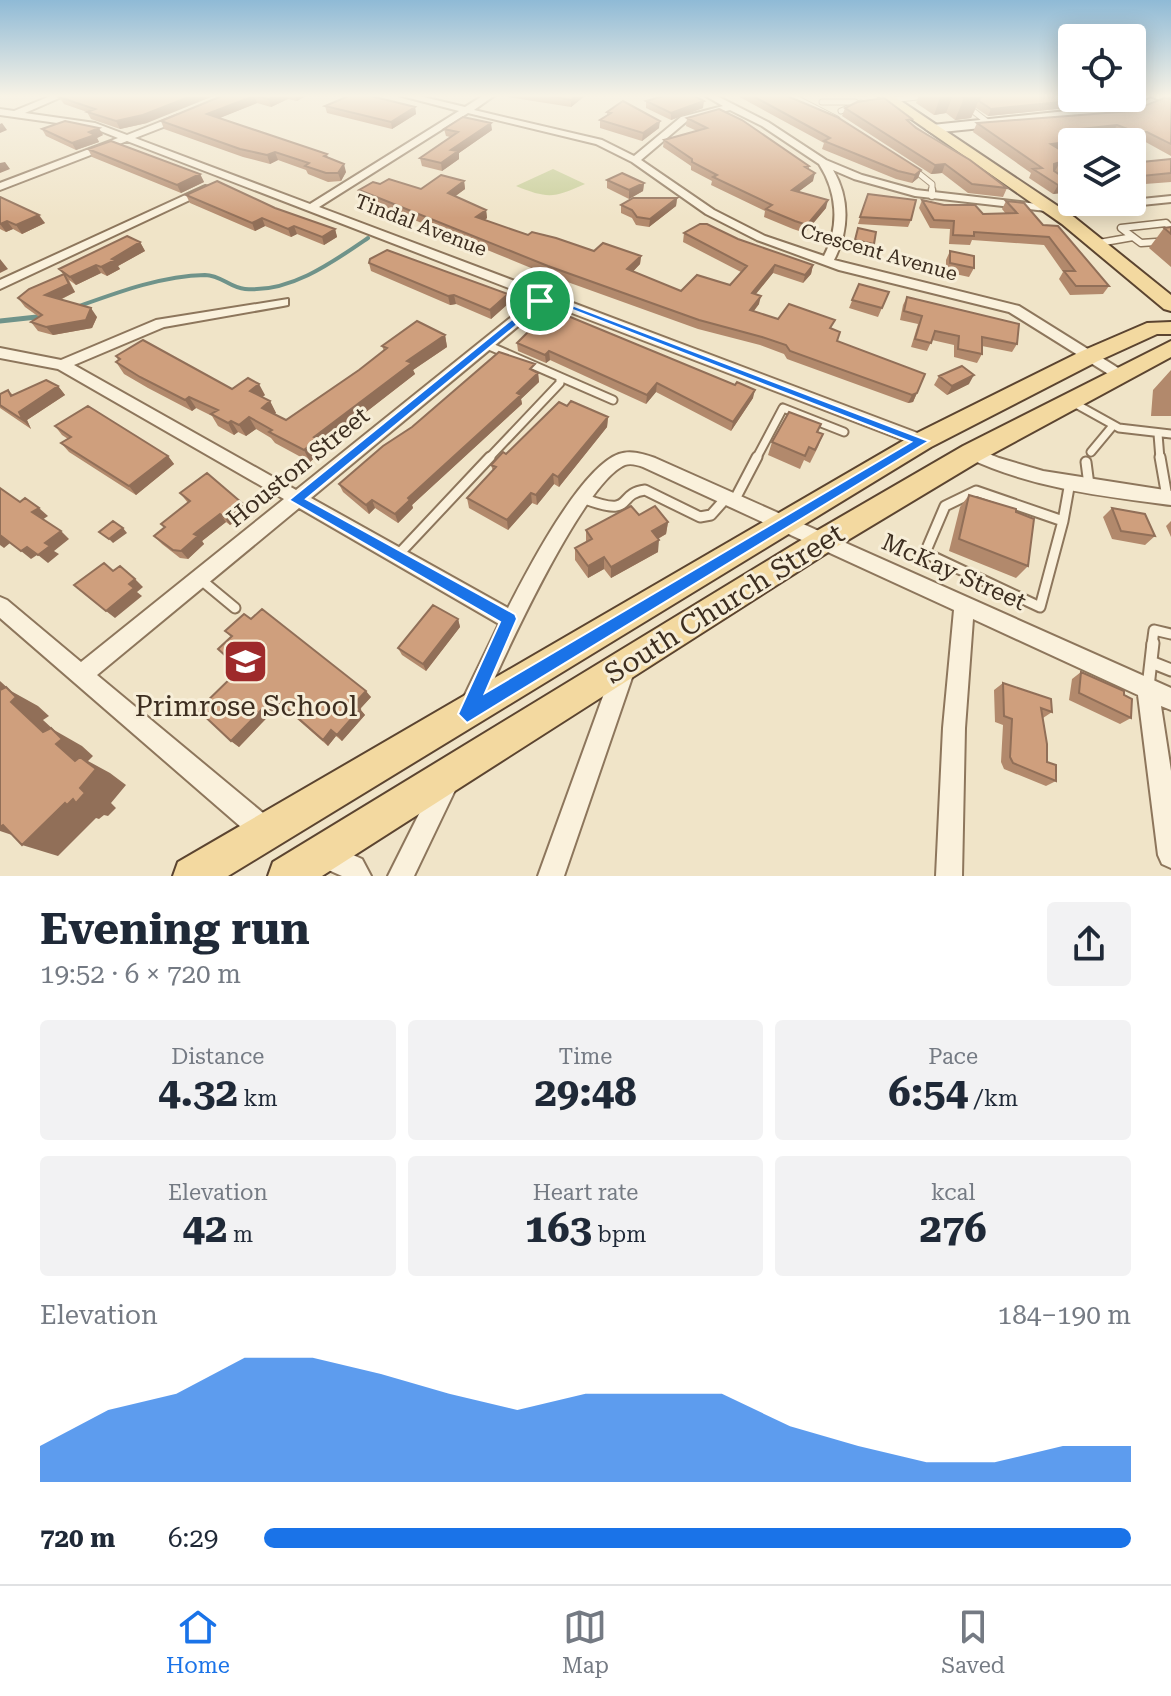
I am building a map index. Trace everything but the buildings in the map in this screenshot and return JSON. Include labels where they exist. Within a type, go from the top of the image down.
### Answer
[{"type":"main road","points":[[942,136],[1099,243],[1171,305]]},
{"type":"main road","name":"South Church Street","points":[[192,876],[922,441],[1090,356],[1154,328],[1171,328]]},
{"type":"main road","name":"South Church Street","points":[[287,876],[823,541],[972,453],[1171,348]]},
{"type":"street","name":"Tindal Avenue","points":[[121,136],[922,441]]},
{"type":"street","points":[[0,187],[132,136]]},
{"type":"street","points":[[312,207],[428,136]]},
{"type":"street","name":"Crescent Avenue","points":[[581,136],[635,160],[734,225],[827,262],[1014,309],[1118,375]]},
{"type":"street","points":[[635,160],[663,136]]},
{"type":"street","points":[[785,136],[822,162],[872,181],[932,196],[1058,208]]},
{"type":"street","points":[[822,162],[836,180],[840,196],[838,221],[827,262]]},
{"type":"street","points":[[0,285],[230,177]]},
{"type":"street","points":[[1146,201],[1171,199]]},
{"type":"street","name":"Houston Street","points":[[81,675],[546,296]]},
{"type":"street","points":[[62,365],[161,323],[283,302]]},
{"type":"street","points":[[0,353],[62,365],[509,619]]},
{"type":"street","points":[[972,453],[985,460],[1070,482],[1169,498]]},
{"type":"street","name":"McKay Street","points":[[585,499],[612,465],[627,458],[649,462],[1171,699]]},
{"type":"street","points":[[467,714],[509,619],[585,499]]},
{"type":"street","points":[[949,876],[954,728],[964,605]]},
{"type":"street","points":[[0,606],[265,831]]},
{"type":"street","points":[[551,876],[625,664]]},
{"type":"street","points":[[1148,689],[1171,855]]},
{"type":"street","points":[[401,876],[449,777]]},
{"type":"street","points":[[323,854],[353,868],[358,876]]},
{"type":"lane","points":[[910,166],[932,184],[932,196]]},
{"type":"lane","points":[[1171,228],[1166,223],[1121,228],[1141,243],[1171,241]]},
{"type":"lane","points":[[1099,243],[1133,237]]},
{"type":"lane","points":[[487,345],[613,400]]},
{"type":"lane","points":[[397,557],[560,383],[560,377]]},
{"type":"lane","points":[[1070,400],[1111,428],[1126,433],[1171,434]]},
{"type":"lane","points":[[585,499],[615,510],[623,508],[637,491],[645,490],[700,517],[711,515],[731,499],[783,408],[844,432]]},
{"type":"lane","points":[[1091,452],[1111,428]]},
{"type":"lane","points":[[1158,434],[1162,484],[1169,498]]},
{"type":"lane","points":[[1086,462],[1089,485]]},
{"type":"lane","points":[[1063,521],[976,491],[945,506],[925,553],[1040,607],[1063,521],[1070,482]]},
{"type":"lane","points":[[200,579],[235,608]]},
{"type":"lane","points":[[1148,689],[1154,630],[1171,634]]},
{"type":"lane","points":[[1151,662],[1171,670]]},
{"type":"green space","points":[[553,169],[585,184],[551,195],[516,186]]},
{"type":"waterway","points":[[74,308],[138,286],[188,276],[211,276],[245,289],[278,286],[310,274],[368,238]]},
{"type":"waterway","points":[[0,321],[46,316]]},
{"type":"place","name":"Primrose School","points":[[246,661]]},
{"type":"route","points":[[546,296],[922,441],[467,714],[509,619],[296,500],[540,301],[546,296]]}]
